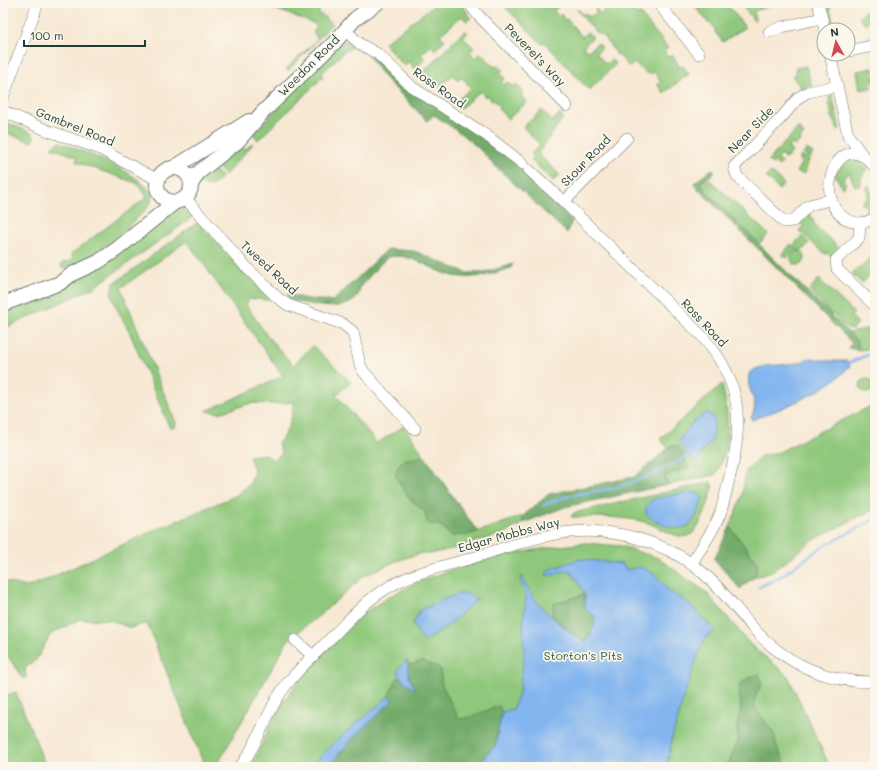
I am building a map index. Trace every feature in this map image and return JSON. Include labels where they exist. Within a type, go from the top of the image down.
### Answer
[{"type":"main road","name":"Weedon Road","points":[[355,19],[363,3]]},
{"type":"main road","name":"Weedon Road","points":[[192,183],[198,173],[238,141],[262,112],[334,43],[355,19],[377,3]]},
{"type":"main road","name":"Weedon Road","points":[[175,167],[262,112]]},
{"type":"main road","points":[[3,304],[60,283],[72,274],[98,262],[117,250],[190,193],[192,183],[184,170],[175,167],[164,171],[158,180],[157,185],[160,194],[156,210],[144,228]]},
{"type":"main road","points":[[160,194],[169,201],[180,200]]},
{"type":"main road","points":[[3,295],[32,288],[62,276],[72,274]]},
{"type":"street","points":[[3,97],[38,3]]},
{"type":"street","name":"Peverel's Way","points":[[469,3],[478,15],[567,106]]},
{"type":"street","points":[[658,3],[699,54]]},
{"type":"street","points":[[818,3],[823,22]]},
{"type":"street","points":[[769,32],[782,27],[822,18]]},
{"type":"street","name":"Ross Road","points":[[345,30],[360,44],[378,54],[412,87],[486,135],[526,167],[702,336],[722,362],[733,387],[738,410],[739,434],[727,489],[716,524],[691,564]]},
{"type":"street","points":[[856,49],[868,47],[875,42]]},
{"type":"street","points":[[832,62],[836,86],[848,136],[863,156],[875,166]]},
{"type":"street","name":"Near Side","points":[[830,200],[809,205],[793,221],[784,222],[737,176],[734,166],[782,117],[799,97],[808,92],[836,86]]},
{"type":"street","name":"Gambrel Road","points":[[3,112],[46,130],[98,148],[158,180]]},
{"type":"street","points":[[848,136],[830,180],[830,200],[841,216],[852,222],[860,223],[875,218]]},
{"type":"street","name":"Stour Road","points":[[564,202],[627,138]]},
{"type":"street","points":[[838,160],[851,154],[863,156]]},
{"type":"street","name":"Tweed Road","points":[[180,200],[278,298],[288,305],[343,324],[353,332],[360,365],[364,372],[415,429]]},
{"type":"street","points":[[860,223],[859,238],[836,260],[836,265],[838,269],[875,306]]},
{"type":"street","name":"Edgar Mobbs Way","points":[[240,767],[250,753],[267,716],[282,690],[313,656],[366,603],[393,584],[424,572],[540,538],[572,532],[616,534],[649,543],[691,564],[717,587],[765,640],[788,658],[809,669],[833,677],[848,680],[875,682]]},
{"type":"street","points":[[296,640],[313,656]]},
{"type":"green space","points":[[259,3],[300,3],[297,8],[300,10],[306,3],[326,3],[318,12],[326,18],[325,20],[333,23],[318,39],[313,32],[317,27],[313,23]]},
{"type":"green space","points":[[437,3],[461,3],[471,18],[466,21],[462,16],[440,35],[445,40],[435,50],[431,46],[421,54],[425,59],[415,69],[409,62],[404,66],[384,43]]},
{"type":"green space","points":[[525,3],[561,3],[554,11],[559,16],[561,14],[565,20],[567,19],[582,37],[587,32],[593,37],[583,47],[588,51],[598,43],[602,48],[596,53],[606,64],[611,59],[616,64],[589,90],[544,42],[542,44],[504,6]]},
{"type":"green space","points":[[592,3],[600,14],[608,8],[604,3],[607,3],[610,7],[615,3],[627,3],[624,6],[628,12],[633,9],[638,15],[640,13],[668,48],[664,51],[668,57],[672,54],[680,68],[683,66],[689,74],[664,93],[657,84],[661,81],[654,72],[650,74],[649,72],[647,74],[635,63],[629,67],[619,55],[617,55],[605,38],[593,29],[577,10],[578,9],[583,15],[586,13],[590,17],[597,12]]},
{"type":"green space","points":[[693,3],[726,3],[745,27],[723,42],[714,31],[716,30],[711,23],[709,24]]},
{"type":"green space","points":[[740,3],[778,4],[754,11],[754,21]]},
{"type":"green space","points":[[824,3],[829,3],[833,22],[828,22]]},
{"type":"green space","points":[[873,3],[875,3],[875,14],[865,25],[859,18]]},
{"type":"green space","points":[[465,30],[468,33],[463,37],[474,48],[470,52],[475,58],[481,53],[495,67],[498,65],[503,70],[500,73],[505,79],[501,82],[503,85],[508,82],[513,87],[516,84],[524,92],[521,95],[527,102],[508,119],[498,109],[499,106],[493,100],[492,101],[487,95],[485,97],[480,91],[460,109],[454,104],[471,88],[462,77],[458,81],[453,75],[439,86],[422,73]]},
{"type":"green space","points":[[318,39],[288,71],[286,69]]},
{"type":"green space","points":[[346,41],[351,43],[351,48],[345,51],[321,74],[323,77],[258,140],[253,134],[341,42]]},
{"type":"green space","points":[[371,52],[512,159],[572,221],[567,233],[465,137],[434,115],[427,121],[383,76],[368,55]]},
{"type":"green space","points":[[806,66],[812,86],[801,88],[792,76],[796,75],[795,68]]},
{"type":"green space","points":[[873,68],[875,81],[871,84],[871,88],[860,90],[857,71]]},
{"type":"green space","points":[[832,94],[840,129],[838,130],[833,119],[830,106],[829,98]]},
{"type":"green space","points":[[542,110],[552,121],[560,114],[563,118],[538,153],[560,175],[553,181],[531,160],[534,157],[531,154],[540,145],[523,127]]},
{"type":"green space","points":[[3,121],[32,133],[34,137],[32,142],[3,132]]},
{"type":"green space","points":[[799,127],[804,135],[795,146],[792,144],[788,147],[792,152],[786,159],[781,155],[778,159],[782,163],[779,166],[774,162],[772,164],[768,161]]},
{"type":"green space","points":[[59,142],[95,156],[123,170],[145,186],[152,197],[151,202],[143,213],[105,247],[65,268],[62,268],[61,264],[74,259],[71,254],[147,197],[136,183],[76,162],[77,157],[51,147]]},
{"type":"green space","points":[[252,143],[253,144],[225,175],[215,164],[231,153],[247,148]]},
{"type":"green space","points":[[807,149],[813,153],[809,160],[805,174],[796,172],[802,162],[799,161],[801,156],[806,158],[808,156],[803,154]]},
{"type":"green space","points":[[847,159],[857,159],[867,168],[861,178],[861,186],[855,186],[849,172],[843,179],[846,184],[842,188],[835,174]]},
{"type":"green space","points":[[212,167],[222,177],[217,182],[209,186],[199,184],[205,171]]},
{"type":"green space","points":[[712,169],[715,171],[702,184],[703,189],[856,340],[859,350],[848,348],[852,343],[693,184]]},
{"type":"green space","points":[[771,172],[784,184],[779,190],[766,177]]},
{"type":"green space","points":[[709,179],[768,234],[759,244],[738,221],[736,222],[704,189],[704,185]]},
{"type":"green space","points":[[869,186],[873,199],[875,200],[875,209],[868,209],[861,203],[867,198],[868,192],[866,188]]},
{"type":"green space","points":[[182,209],[191,214],[193,217],[93,288],[3,329],[3,306],[53,289],[174,210]]},
{"type":"green space","points":[[809,211],[815,225],[840,249],[832,257],[827,253],[825,254],[799,231],[803,226],[798,221]]},
{"type":"green space","points":[[198,222],[266,294],[269,300],[249,299],[246,305],[268,337],[293,365],[313,346],[351,382],[336,395],[377,443],[404,426],[423,454],[420,457],[412,459],[405,489],[409,498],[425,512],[427,523],[442,526],[451,536],[468,535],[523,516],[523,523],[505,533],[456,548],[430,554],[422,553],[396,561],[364,576],[320,615],[288,640],[216,767],[205,767],[147,623],[130,628],[111,620],[80,619],[51,634],[36,660],[25,668],[26,678],[22,678],[8,656],[3,658],[3,581],[27,587],[48,579],[152,531],[235,496],[250,484],[254,470],[249,456],[265,454],[273,460],[282,454],[278,443],[290,424],[293,402],[275,404],[251,403],[220,413],[206,411],[283,376],[187,241],[121,288],[176,423],[175,427],[170,428],[168,424],[129,331],[116,307],[111,293],[113,284]]},
{"type":"green space","points":[[802,236],[809,243],[802,251],[795,249],[787,258],[782,255],[791,244],[793,246]]},
{"type":"green space","points":[[388,249],[414,251],[467,273],[490,271],[513,264],[511,268],[490,274],[476,277],[461,277],[447,274],[412,259],[395,256],[387,258],[360,287],[357,296],[351,302],[342,306],[331,307],[308,304],[290,300],[287,294],[307,299],[333,301]]},
{"type":"green space","points":[[798,251],[803,253],[805,258],[803,263],[798,265],[793,263],[791,258],[793,253]]},
{"type":"green space","points":[[875,253],[875,268],[862,284],[852,274]]},
{"type":"green space","points":[[819,279],[854,313],[851,316],[858,323],[852,330],[843,325],[833,314],[832,315],[809,290]]},
{"type":"green space","points":[[875,326],[875,348],[859,350],[856,340],[849,333],[865,330]]},
{"type":"green space","points":[[867,379],[872,381],[874,386],[872,391],[867,393],[862,391],[860,386],[862,381]]},
{"type":"green space","points":[[722,384],[728,431],[724,454],[715,475],[667,485],[665,476],[689,467],[671,446],[667,447],[660,439]]},
{"type":"green space","points":[[875,404],[875,509],[814,540],[779,567],[763,575],[754,577],[758,564],[730,527],[742,496],[746,471],[761,456],[779,452]]},
{"type":"green space","points":[[671,446],[679,446],[689,467],[665,476],[667,485],[565,507],[523,523],[523,516],[549,494],[634,477]]},
{"type":"green space","points":[[423,454],[478,531],[468,535],[451,536],[442,526],[427,523],[425,512],[409,498],[395,475],[398,466],[403,460],[420,457]]},
{"type":"green space","points":[[711,482],[713,488],[701,522],[693,533],[684,537],[636,520],[608,517],[571,517],[574,513]]},
{"type":"green space","points":[[730,527],[758,564],[754,577],[740,589],[714,559]]},
{"type":"green space","name":"Storton's Pits","points":[[585,543],[621,546],[658,558],[707,593],[750,644],[788,676],[830,767],[248,767],[254,761],[284,701],[293,688],[353,623],[373,607],[396,593],[447,571],[502,556],[558,546]]},
{"type":"green space","points":[[584,594],[586,610],[595,616],[594,626],[587,642],[578,638],[552,617],[553,604]]},
{"type":"green space","points":[[407,660],[410,665],[422,661],[440,668],[442,685],[459,719],[499,706],[502,712],[495,747],[486,754],[482,764],[476,767],[327,767],[355,736],[392,700],[388,697],[398,677],[414,688],[415,686],[409,678]]},
{"type":"green space","points":[[759,674],[762,683],[754,700],[755,708],[775,735],[776,745],[787,767],[727,767],[738,740],[737,725],[741,707],[739,696],[740,684],[750,677]]},
{"type":"green space","points":[[3,683],[7,695],[16,692],[46,767],[3,767]]},
{"type":"water","points":[[810,358],[831,361],[847,361],[850,366],[840,376],[817,392],[752,420],[751,417],[754,411],[754,400],[748,378],[750,372],[764,366],[794,364]]},
{"type":"water","points":[[707,412],[714,417],[715,423],[712,440],[696,461],[687,456],[684,448],[678,442],[693,422]]},
{"type":"water","points":[[690,492],[698,493],[703,498],[695,518],[687,526],[675,528],[668,526],[655,521],[646,514],[646,507],[653,499]]},
{"type":"water","points":[[580,559],[623,564],[626,570],[641,567],[655,574],[668,590],[689,604],[715,631],[707,636],[701,647],[685,692],[672,738],[667,767],[476,767],[482,764],[486,754],[495,747],[502,712],[513,709],[519,694],[524,655],[523,622],[526,596],[520,578],[522,576],[534,598],[551,616],[566,629],[587,642],[594,626],[595,616],[585,608],[585,597],[580,585],[571,571],[546,575],[548,570]]},
{"type":"water","points":[[466,593],[477,599],[452,623],[425,641],[421,638],[413,624],[420,610],[454,595]]},
{"type":"water","points":[[407,660],[409,678],[415,687],[414,689],[401,679],[398,672]]},
{"type":"water","points":[[388,697],[393,700],[355,736],[327,767],[309,767],[347,731]]},
{"type":"waterway","points":[[849,363],[867,355],[875,355]]},
{"type":"waterway","points":[[543,506],[569,496],[614,488],[642,479],[687,456]]},
{"type":"waterway","points":[[759,587],[780,577],[822,547],[875,519]]}]
